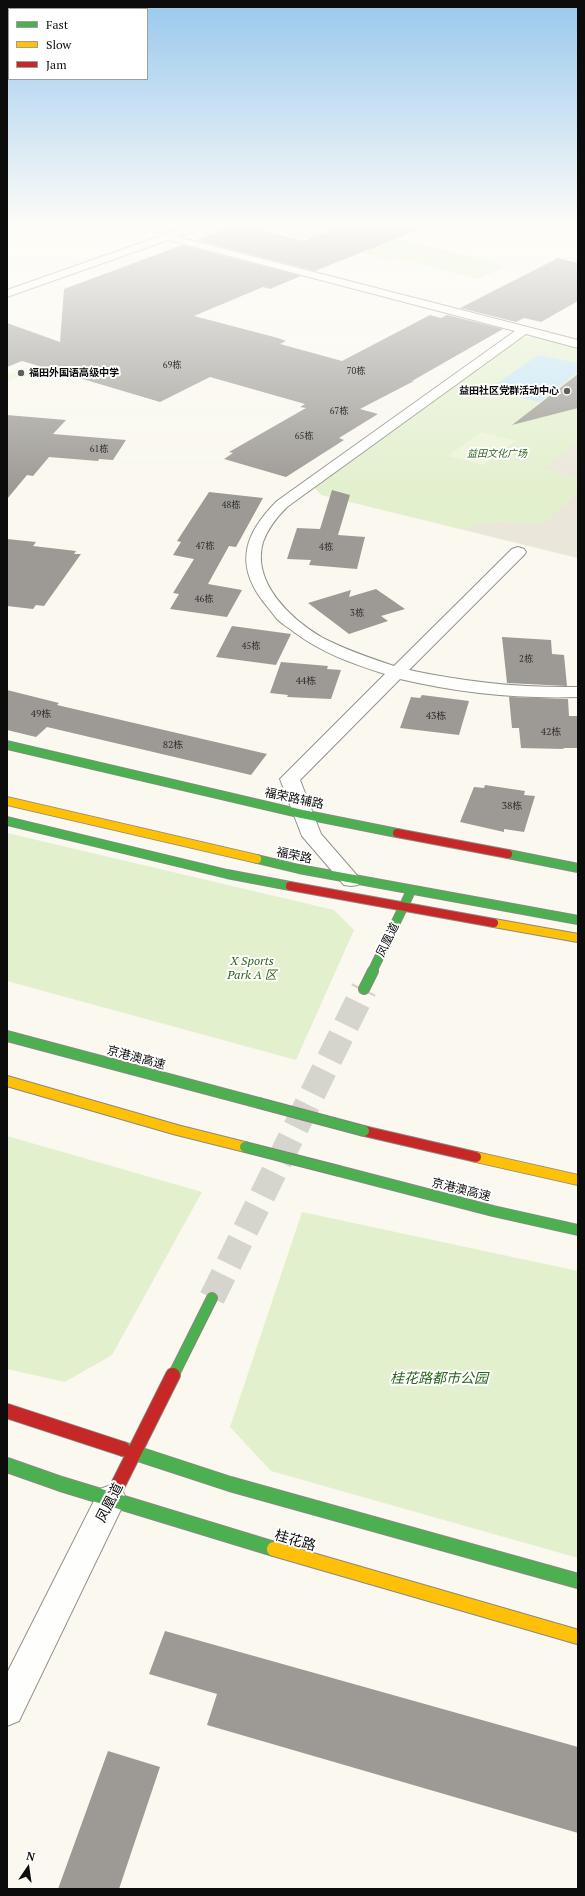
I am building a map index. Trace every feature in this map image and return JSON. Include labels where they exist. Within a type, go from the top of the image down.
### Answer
[{"type":"main road","name":"福荣路辅路","points":[[7,745],[302,814],[578,868]]},
{"type":"main road","name":"福荣路","points":[[7,801],[168,840],[351,880],[578,920]]},
{"type":"main road","points":[[7,821],[227,874],[578,938]]},
{"type":"main road","name":"凤凰道","points":[[364,989],[412,890]]},
{"type":"main road","name":"京港澳高速","points":[[7,1036],[364,1131],[578,1180]]},
{"type":"main road","name":"京港澳高速","points":[[7,1081],[177,1130],[493,1211],[578,1230]]},
{"type":"main road","name":"凤凰道","points":[[111,1499],[212,1298]]},
{"type":"main road","points":[[7,1411],[230,1484],[578,1581]]},
{"type":"main road","name":"桂花路","points":[[7,1465],[215,1532],[578,1637]]},
{"type":"street","points":[[453,312],[578,344]]},
{"type":"street","points":[[523,331],[282,504],[262,526],[256,538],[253,551],[253,564],[256,578],[264,593],[276,608],[308,634],[337,651],[397,673],[424,680],[482,689],[543,693],[578,692]]},
{"type":"street","points":[[351,880],[312,836],[302,814],[290,779],[518,552]]},
{"type":"street","name":"凤凰道","points":[[7,1709],[111,1499]]},
{"type":"green space","name":"益田文化广场","points":[[540,336],[578,345],[578,558],[321,495],[313,486],[518,338]]},
{"type":"green space","points":[[40,362],[50,365],[7,382],[7,375]]},
{"type":"green space","points":[[481,432],[515,441],[483,465],[448,456]]},
{"type":"green space","name":"X Sports Park A 区","points":[[7,833],[334,910],[354,930],[296,1060],[7,981]]},
{"type":"green space","points":[[7,1136],[202,1192],[112,1355],[65,1382],[7,1369]]},
{"type":"green space","name":"桂花路都市公园","points":[[302,1212],[578,1271],[578,1558],[271,1471],[230,1427]]},
{"type":"shaded area","points":[[578,441],[578,477],[544,468],[573,445]]},
{"type":"shaded area","points":[[578,492],[578,558],[465,530],[473,526],[498,522],[543,524]]},
{"type":"water","points":[[538,355],[578,363],[578,372],[539,402],[488,390]]},
{"type":"building","points":[[62,312],[202,312],[194,316],[278,338],[286,341],[280,344],[342,361],[430,315],[441,318],[447,315],[503,329],[412,381],[414,381],[360,409],[378,414],[339,438],[344,440],[286,477],[224,459],[233,453],[229,452],[306,408],[300,407],[305,404],[210,377],[160,402],[22,361],[7,367],[7,323],[60,342]]},
{"type":"building","points":[[478,312],[558,312],[541,322],[524,318],[516,322]]},
{"type":"building","name":"益田社区党群活动中心","points":[[578,374],[578,408],[512,425]]},
{"type":"building","points":[[7,415],[66,420],[53,434],[126,440],[113,460],[99,459],[98,461],[49,457],[33,476],[27,475],[7,499]]},
{"type":"building","points":[[332,490],[350,495],[338,535],[365,537],[357,569],[309,565],[311,560],[287,559],[297,528],[320,529]]},
{"type":"building","points":[[209,492],[263,498],[236,547],[229,546],[208,584],[242,590],[227,617],[170,609],[179,594],[173,593],[194,559],[173,555],[181,542],[177,541]]},
{"type":"building","points":[[7,539],[36,542],[33,546],[76,551],[74,554],[81,554],[44,606],[36,605],[33,609],[7,606]]},
{"type":"building","points":[[376,589],[405,609],[381,616],[388,621],[349,634],[308,603],[351,590],[349,597]]},
{"type":"building","points":[[232,626],[291,634],[276,665],[216,657]]},
{"type":"building","points":[[502,637],[551,640],[552,654],[564,655],[567,686],[507,683]]},
{"type":"building","points":[[281,662],[328,666],[327,669],[341,670],[331,699],[287,697],[288,695],[270,693]]},
{"type":"building","points":[[7,690],[59,703],[57,705],[267,754],[251,775],[47,727],[36,737],[7,730]]},
{"type":"building","points":[[422,695],[469,701],[459,735],[400,728],[411,697],[420,698]]},
{"type":"building","points":[[509,697],[568,699],[569,716],[578,716],[578,748],[521,748],[519,728],[512,728]]},
{"type":"building","points":[[485,785],[525,791],[524,795],[535,796],[524,832],[504,829],[504,832],[460,822],[474,787],[484,788]]},
{"type":"building","points":[[165,1631],[578,1747],[578,1833],[207,1725],[217,1694],[149,1674]]},
{"type":"building","points":[[108,1751],[160,1767],[119,1889],[58,1889]]},
{"type":"tunnel","points":[[212,1298],[364,989]]},
{"type":"traffic: fast","points":[[7,745],[302,814],[397,833]]},
{"type":"traffic: fast","points":[[7,821],[227,874],[290,886]]},
{"type":"traffic: fast","points":[[508,854],[578,868]]},
{"type":"traffic: fast","points":[[257,859],[299,869],[578,920]]},
{"type":"traffic: fast","points":[[364,989],[409,895]]},
{"type":"traffic: fast","points":[[7,1036],[259,1103]]},
{"type":"traffic: fast","points":[[259,1103],[364,1131]]},
{"type":"traffic: fast","points":[[245,1147],[339,1171]]},
{"type":"traffic: fast","points":[[339,1171],[493,1211],[578,1230]]},
{"type":"traffic: fast","points":[[174,1374],[212,1298]]},
{"type":"traffic: fast","points":[[123,1449],[230,1484],[578,1581]]},
{"type":"traffic: fast","points":[[7,1465],[61,1484],[274,1549]]},
{"type":"traffic: slow","points":[[7,801],[257,859]]},
{"type":"traffic: slow","points":[[494,923],[578,938]]},
{"type":"traffic: slow","points":[[7,1081],[177,1130],[245,1147]]},
{"type":"traffic: slow","points":[[476,1157],[578,1180]]},
{"type":"traffic: slow","points":[[274,1549],[578,1637]]},
{"type":"traffic: jam","points":[[397,833],[508,854]]},
{"type":"traffic: jam","points":[[290,886],[494,923]]},
{"type":"traffic: jam","points":[[364,1131],[476,1157]]},
{"type":"traffic: jam","points":[[111,1499],[174,1374]]},
{"type":"traffic: jam","points":[[7,1411],[123,1449]]},
{"type":"place","name":"福田外国语高级中学","points":[[21,373]]},
{"type":"place","name":"益田社区党群活动中心","points":[[567,391]]}]
